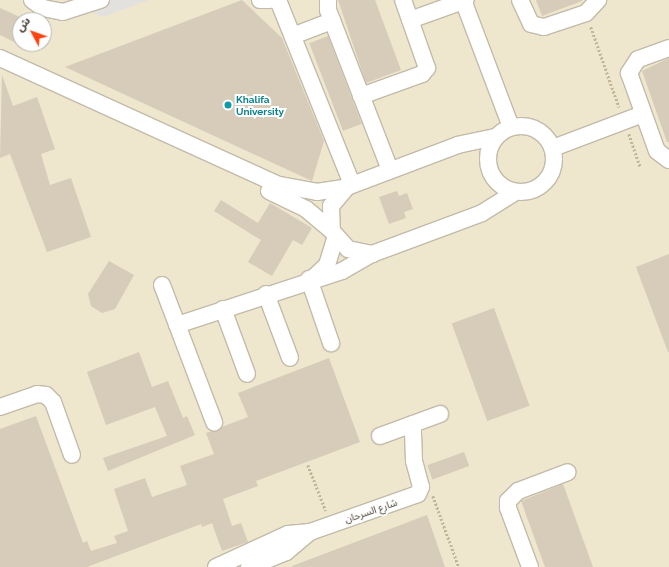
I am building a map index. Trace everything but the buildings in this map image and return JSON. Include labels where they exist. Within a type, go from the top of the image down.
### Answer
[{"type":"street","points":[[32,0],[43,8],[63,12],[101,0]]},
{"type":"street","points":[[260,0],[270,0]]},
{"type":"street","points":[[278,0],[295,35],[349,185]]},
{"type":"street","points":[[328,0],[332,21],[390,170]]},
{"type":"street","points":[[361,96],[425,71],[427,63],[403,0]]},
{"type":"street","points":[[410,20],[464,0],[511,127]]},
{"type":"street","points":[[520,0],[527,18],[537,27],[586,13],[598,0]]},
{"type":"street","points":[[295,35],[332,21]]},
{"type":"street","points":[[669,48],[638,59],[631,67],[630,78],[658,151],[669,160]]},
{"type":"street","points":[[0,58],[278,185],[317,192],[349,185],[470,141],[495,137],[511,127],[536,129],[553,148],[553,168],[549,177],[534,190],[515,192],[482,213],[372,254],[342,271],[311,278],[177,324]]},
{"type":"street","points":[[0,68],[283,197],[310,212],[355,253],[372,254]]},
{"type":"street","points":[[553,148],[643,114]]},
{"type":"street","points":[[495,137],[487,159],[489,170],[500,184],[515,192]]},
{"type":"street","points":[[311,278],[327,265],[334,234],[331,206],[349,185]]},
{"type":"street","points":[[311,278],[331,343]]},
{"type":"street","points":[[162,285],[214,422]]},
{"type":"street","points":[[266,294],[290,358]]},
{"type":"street","points":[[223,309],[248,374]]},
{"type":"street","points":[[0,408],[37,394],[46,395],[53,402],[72,456]]},
{"type":"street","points":[[380,436],[440,414]]},
{"type":"street","points":[[413,424],[414,460],[419,481]]},
{"type":"street","points":[[530,567],[508,508],[508,501],[518,491],[568,472]]},
{"type":"street","name":"شارع السرحان","points":[[216,567],[288,534],[310,532],[416,496],[420,491],[419,481]]},
{"type":"street","name":"شارع السرحان","points":[[249,567],[286,552],[310,532]]},
{"type":"path","points":[[586,13],[640,166]]},
{"type":"path","points":[[308,466],[331,525]]},
{"type":"path","points":[[419,481],[434,498],[459,567]]},
{"type":"shaded area","points":[[0,0],[669,0],[669,567],[0,567]]},
{"type":"shaded area","points":[[65,0],[149,0],[103,17]]},
{"type":"place","name":"Khalifa University","points":[[228,105]]}]
